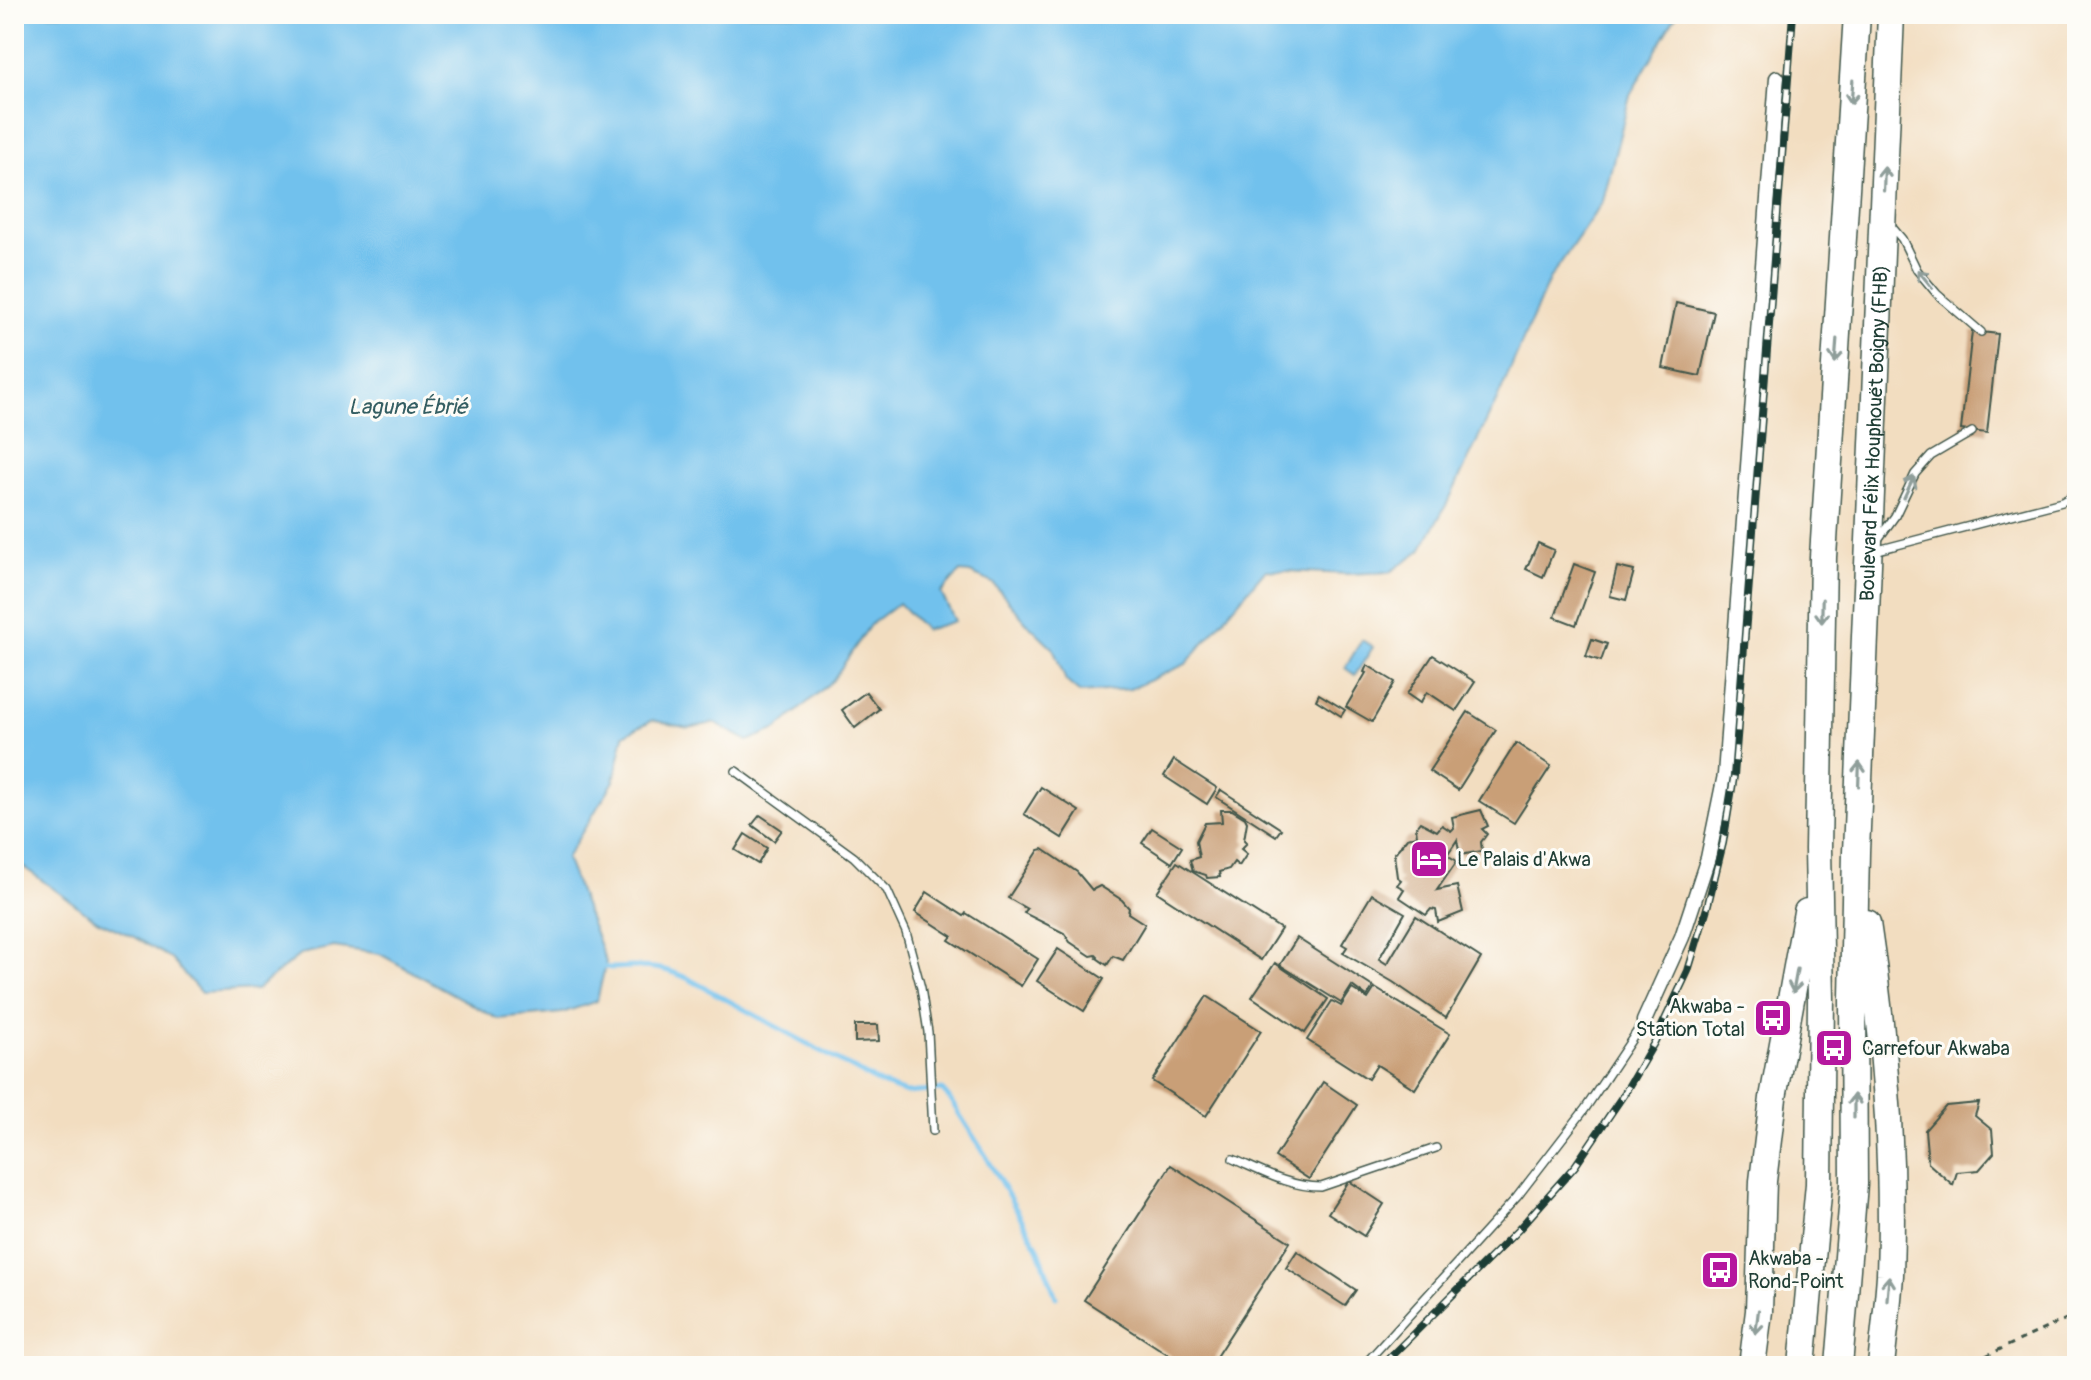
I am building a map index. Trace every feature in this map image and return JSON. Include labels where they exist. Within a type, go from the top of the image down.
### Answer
[{"type":"highway","name":"Boulevard Félix Houphouët Boigny (FHB)","points":[[1818,849],[1823,557],[1857,14]]},
{"type":"highway","name":"Boulevard Félix Houphouët Boigny (FHB)","points":[[1856,852],[1891,14]]},
{"type":"highway","points":[[1802,1366],[1819,1184],[1821,999],[1818,849]]},
{"type":"highway","points":[[1752,1366],[1759,1311],[1763,1181],[1773,1098],[1818,849]]},
{"type":"highway","points":[[1839,1366],[1854,1184],[1856,852]]},
{"type":"highway","points":[[1856,852],[1879,999],[1891,1164],[1890,1277],[1881,1366]]},
{"type":"street","points":[[1644,1021],[1682,937],[1708,858],[1725,775],[1777,78]]},
{"type":"lane","points":[[1882,215],[1902,239],[1917,270],[1937,294],[1981,332]]},
{"type":"lane","points":[[1868,553],[1895,516],[1915,474],[1931,456],[1972,432]]},
{"type":"lane","points":[[1868,553],[2062,502],[2077,493]]},
{"type":"lane","points":[[736,771],[854,857],[887,890],[914,956],[928,1032],[933,1131]]},
{"type":"lane","points":[[1363,1366],[1517,1197],[1585,1109],[1644,1021]]},
{"type":"lane","points":[[1233,1159],[1284,1181],[1305,1187],[1321,1187],[1436,1148]]},
{"type":"path","points":[[1964,1366],[2077,1312]]},
{"type":"water","name":"Lagune Ébrié","points":[[14,14],[1677,14],[1630,95],[1603,201],[1549,280],[1501,391],[1450,498],[1421,550],[1390,572],[1347,574],[1265,570],[1186,664],[1130,689],[1080,693],[1066,681],[1053,648],[993,583],[960,572],[941,593],[955,621],[925,630],[899,603],[870,625],[833,680],[777,729],[748,741],[714,723],[688,728],[652,720],[624,735],[614,781],[566,858],[606,962],[597,1001],[562,1013],[498,1019],[380,954],[334,947],[301,954],[256,990],[201,993],[170,958],[98,921],[14,860]]},
{"type":"water","points":[[1362,640],[1373,647],[1355,675],[1345,668]]},
{"type":"building","points":[[1676,303],[1714,312],[1700,376],[1663,368]]},
{"type":"building","points":[[1972,331],[1998,334],[1987,433],[1961,430]]},
{"type":"building","points":[[1538,543],[1554,550],[1543,577],[1526,569]]},
{"type":"building","points":[[1574,564],[1595,572],[1576,625],[1555,617]]},
{"type":"building","points":[[1617,567],[1634,571],[1626,600],[1610,596]]},
{"type":"building","points":[[1592,639],[1607,644],[1601,661],[1586,656]]},
{"type":"building","points":[[1433,655],[1475,682],[1456,711],[1427,692],[1420,703],[1407,694]]},
{"type":"building","points":[[1367,665],[1395,682],[1372,722],[1346,707],[1366,673]]},
{"type":"building","points":[[866,692],[879,709],[855,728],[842,710]]},
{"type":"building","points":[[1319,694],[1345,710],[1341,716],[1316,700]]},
{"type":"building","points":[[1468,712],[1496,730],[1458,790],[1429,771]]},
{"type":"building","points":[[1516,743],[1551,766],[1514,823],[1479,801]]},
{"type":"building","points":[[1174,760],[1217,788],[1207,804],[1164,776]]},
{"type":"building","points":[[1041,787],[1079,811],[1062,838],[1024,814]]},
{"type":"building","points":[[1221,790],[1281,829],[1276,836],[1216,797]]},
{"type":"building","points":[[1221,810],[1232,810],[1245,818],[1244,840],[1247,843],[1241,849],[1247,854],[1239,866],[1234,862],[1229,869],[1219,872],[1220,877],[1207,878],[1193,871],[1190,860],[1199,857],[1196,841],[1205,823],[1222,822]]},
{"type":"building","points":[[1481,810],[1488,826],[1482,829],[1487,834],[1481,842],[1482,851],[1460,855],[1457,840],[1447,855],[1457,861],[1437,890],[1457,886],[1463,912],[1438,922],[1436,910],[1431,909],[1426,915],[1399,897],[1404,889],[1397,885],[1401,880],[1397,877],[1394,854],[1407,838],[1417,836],[1416,827],[1420,822],[1437,831],[1442,825],[1451,831],[1454,828],[1452,817]]},
{"type":"building","points":[[760,815],[782,830],[774,841],[752,825]]},
{"type":"building","points":[[1152,828],[1182,847],[1172,863],[1142,843]]},
{"type":"building","points":[[745,834],[767,848],[758,864],[735,850]]},
{"type":"building","points":[[1043,849],[1077,872],[1092,890],[1100,886],[1122,900],[1129,908],[1128,913],[1145,924],[1123,960],[1113,956],[1107,965],[1096,955],[1091,956],[1070,942],[1064,933],[1024,913],[1027,909],[1008,898],[1039,850]]},
{"type":"building","points":[[1177,862],[1281,929],[1261,960],[1157,892]]},
{"type":"building","points":[[927,892],[1038,959],[1021,986],[949,940],[952,936],[915,912]]},
{"type":"building","points":[[1372,894],[1405,913],[1379,959],[1387,964],[1416,916],[1481,958],[1446,1018],[1343,953],[1347,947],[1342,944]]},
{"type":"building","points":[[1297,938],[1373,987],[1367,997],[1352,986],[1341,1003],[1280,965]]},
{"type":"building","points":[[1058,949],[1104,979],[1084,1011],[1037,981]]},
{"type":"building","points":[[1275,963],[1328,999],[1305,1033],[1252,997]]},
{"type":"building","points":[[1375,988],[1450,1034],[1415,1089],[1377,1065],[1368,1079],[1307,1040],[1332,1001],[1341,1006],[1352,989],[1368,999]]},
{"type":"building","points":[[1207,996],[1261,1031],[1206,1116],[1152,1081]]},
{"type":"building","points":[[855,1025],[878,1025],[879,1041],[855,1042]]},
{"type":"building","points":[[1323,1082],[1357,1105],[1309,1179],[1275,1157]]},
{"type":"building","points":[[1979,1103],[1975,1116],[1992,1130],[1994,1153],[1979,1170],[1957,1172],[1953,1185],[1928,1163],[1925,1130],[1946,1106]]},
{"type":"building","points":[[1171,1165],[1290,1242],[1210,1366],[1186,1366],[1084,1300]]},
{"type":"building","points":[[1349,1181],[1384,1204],[1364,1236],[1328,1213]]},
{"type":"building","points":[[1297,1251],[1356,1290],[1345,1306],[1286,1268]]},
{"type":"waterway","points":[[600,966],[648,967],[674,973],[881,1084],[906,1093],[942,1090],[986,1156],[1038,1248],[1056,1297]]},
{"type":"railway","points":[[1381,1366],[1518,1230],[1575,1166],[1654,1043],[1688,971],[1723,843],[1734,776],[1793,14]]},
{"type":"place","name":"Le Palais d'Akwa","points":[[1429,859]]},
{"type":"place","name":"Akwaba - Station Total","points":[[1773,1018]]},
{"type":"place","name":"Carrefour Akwaba","points":[[1834,1048]]},
{"type":"place","name":"Akwaba - Rond-Point","points":[[1720,1270]]}]
